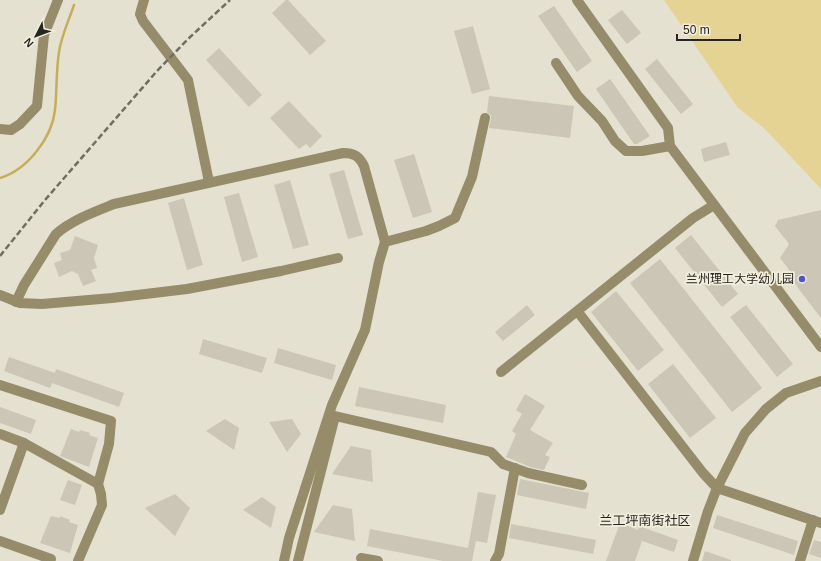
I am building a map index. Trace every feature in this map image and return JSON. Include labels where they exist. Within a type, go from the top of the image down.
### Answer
[{"type":"street","points":[[0,128],[10,130],[20,124],[37,106],[44,35],[58,0]]},
{"type":"street","points":[[144,0],[140,14],[143,21],[188,80],[209,182]]},
{"type":"street","points":[[577,0],[668,128],[670,146],[821,347]]},
{"type":"street","points":[[556,62],[578,96],[602,121],[615,141],[626,150],[642,151],[670,146]]},
{"type":"street","points":[[385,242],[426,231],[455,218],[472,177],[485,118]]},
{"type":"street","points":[[16,302],[24,285],[56,234],[63,228],[92,213],[114,204],[343,153],[351,153],[361,159],[385,242],[379,262],[365,330],[332,405],[289,538],[284,561]]},
{"type":"street","points":[[501,372],[578,312],[693,218],[714,205]]},
{"type":"street","points":[[0,295],[20,303],[42,304],[112,298],[187,289],[281,271],[338,258]]},
{"type":"street","points":[[578,312],[703,473],[717,488],[817,521],[800,561]]},
{"type":"street","points":[[692,561],[717,488],[745,433],[766,409],[786,393],[821,381]]},
{"type":"street","points":[[0,385],[112,421],[109,444],[98,484],[102,505],[78,561]]},
{"type":"street","points":[[298,561],[335,416],[491,452],[503,464],[514,468],[528,473],[582,485]]},
{"type":"street","points":[[0,434],[24,443],[98,484]]},
{"type":"street","points":[[0,510],[24,443]]},
{"type":"street","points":[[495,561],[499,554],[514,468]]},
{"type":"street","points":[[0,541],[52,560]]},
{"type":"street","points":[[361,558],[378,561]]},
{"type":"shaded area","points":[[664,0],[821,0],[821,189],[764,128],[738,108]]},
{"type":"building","points":[[286,0],[288,0],[326,41],[310,55],[272,13]]},
{"type":"building","points":[[554,6],[592,61],[577,72],[538,16]]},
{"type":"building","points":[[622,10],[641,33],[627,44],[608,20]]},
{"type":"building","points":[[473,26],[490,89],[472,94],[454,31]]},
{"type":"building","points":[[219,48],[262,95],[249,107],[206,60]]},
{"type":"building","points":[[657,59],[693,104],[681,114],[645,69]]},
{"type":"building","points":[[610,79],[650,136],[637,144],[634,144],[596,89]]},
{"type":"building","points":[[489,96],[574,106],[570,138],[489,128],[491,116],[487,112]]},
{"type":"building","points":[[289,101],[322,136],[310,148],[306,144],[299,149],[270,118]]},
{"type":"building","points":[[726,142],[730,155],[704,162],[701,149]]},
{"type":"building","points":[[414,154],[432,212],[413,218],[394,160]]},
{"type":"building","points":[[344,170],[363,235],[348,239],[329,174]]},
{"type":"building","points":[[290,180],[309,245],[293,249],[274,185]]},
{"type":"building","points":[[239,193],[258,257],[242,262],[224,197]]},
{"type":"building","points":[[184,198],[203,265],[187,270],[168,203]]},
{"type":"building","points":[[821,210],[821,318],[798,288],[792,278],[794,276],[780,258],[789,244],[775,226],[778,220]]},
{"type":"building","points":[[691,235],[738,294],[722,307],[675,248]]},
{"type":"building","points":[[75,236],[98,245],[94,258],[97,268],[91,270],[96,281],[83,286],[78,274],[72,271],[59,277],[54,263],[62,260],[60,253],[70,250]]},
{"type":"building","points":[[660,259],[762,388],[732,412],[630,283]]},
{"type":"building","points":[[616,291],[664,350],[638,371],[591,312]]},
{"type":"building","points":[[527,305],[535,315],[503,341],[495,332]]},
{"type":"building","points":[[746,305],[793,364],[777,377],[730,317]]},
{"type":"building","points":[[203,339],[267,358],[262,373],[199,354]]},
{"type":"building","points":[[278,348],[336,365],[332,380],[274,363]]},
{"type":"building","points":[[9,357],[55,373],[56,369],[124,393],[119,407],[52,383],[50,388],[4,371]]},
{"type":"building","points":[[673,364],[716,418],[690,438],[648,384]]},
{"type":"building","points":[[359,387],[446,405],[443,423],[355,406]]},
{"type":"building","points":[[525,394],[545,406],[530,430],[553,443],[545,455],[550,457],[544,470],[530,467],[506,457],[516,434],[512,431],[522,414],[516,410]]},
{"type":"building","points":[[0,407],[36,420],[31,434],[0,423]]},
{"type":"building","points":[[225,419],[239,428],[234,450],[206,431]]},
{"type":"building","points":[[292,419],[301,434],[287,452],[269,422]]},
{"type":"building","points":[[71,429],[79,432],[80,430],[90,433],[89,435],[98,438],[89,467],[60,456]]},
{"type":"building","points":[[351,446],[371,450],[373,482],[332,474]]},
{"type":"building","points":[[520,479],[589,493],[586,509],[517,495]]},
{"type":"building","points":[[68,480],[82,485],[75,505],[60,500]]},
{"type":"building","points":[[478,492],[496,495],[487,543],[476,541],[472,561],[443,561],[367,546],[370,529],[468,548]]},
{"type":"building","points":[[175,494],[190,508],[175,536],[145,508]]},
{"type":"building","points":[[262,497],[276,507],[271,528],[243,510]]},
{"type":"building","points":[[333,505],[352,509],[355,541],[314,532]]},
{"type":"building","points":[[717,515],[798,541],[794,555],[713,528]]},
{"type":"building","points":[[51,516],[60,518],[60,516],[70,520],[69,522],[78,525],[70,553],[40,543]]},
{"type":"building","points":[[620,523],[638,530],[639,526],[678,540],[674,552],[642,541],[635,561],[606,561]]},
{"type":"building","points":[[511,524],[596,540],[593,554],[509,538]]},
{"type":"building","points":[[814,540],[821,542],[821,558],[809,554]]},
{"type":"building","points":[[705,551],[731,560],[731,561],[702,561]]},
{"type":"waterway","points":[[0,178],[20,168],[36,152],[49,131],[55,110],[57,66],[60,46],[74,5]]},
{"type":"railway","points":[[0,256],[45,200],[157,71],[188,39],[230,0]]},
{"type":"place","name":"兰州理工大学幼儿园","points":[[802,279]]},
{"type":"district","name":"兰工坪南街社区","points":[[645,520]]}]
